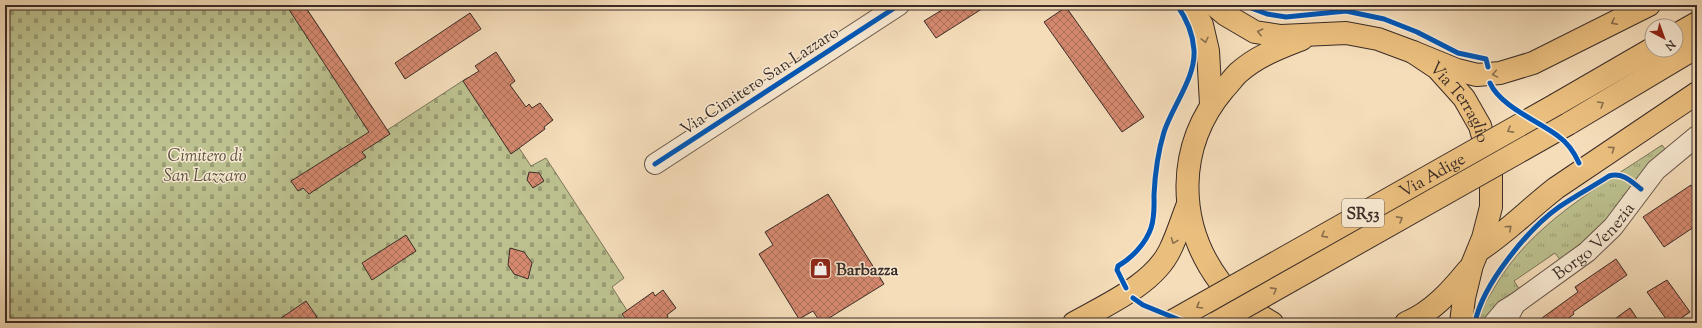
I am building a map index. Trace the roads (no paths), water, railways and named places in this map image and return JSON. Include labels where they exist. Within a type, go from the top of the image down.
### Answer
[{"type":"main road","name":"Via Terraglio","points":[[1190,5],[1202,25],[1208,51],[1211,104]]},
{"type":"main road","name":"Via Terraglio","points":[[1214,5],[1226,15],[1255,32],[1281,36],[1346,33],[1378,39],[1413,52],[1436,68],[1464,98],[1480,126],[1491,166],[1491,207],[1484,238],[1475,258],[1464,298],[1461,323]]},
{"type":"main road","points":[[1413,52],[1457,70],[1477,75],[1500,73],[1532,63],[1649,5]]},
{"type":"main road","points":[[1684,30],[1697,23]]},
{"type":"main road","name":"Via Terraglio","points":[[1272,323],[1250,311],[1221,283],[1201,252],[1191,221],[1188,204],[1187,178],[1194,142],[1211,104],[1238,73],[1266,53],[1312,35]]},
{"type":"main road","name":"Via Adige","points":[[1216,323],[1568,124],[1697,47]]},
{"type":"main road","name":"Via Adige","points":[[1169,323],[1644,54]]},
{"type":"main road","points":[[1475,258],[1535,204],[1556,188],[1697,93]]},
{"type":"main road","points":[[1074,323],[1129,292],[1157,269],[1170,251],[1188,204]]},
{"type":"main road","name":"Via Terraglio","points":[[1406,323],[1418,318],[1446,296],[1475,258]]},
{"type":"street","name":"Via Cimitero San Lazzaro","points":[[655,164],[899,5]]},
{"type":"street","name":"Borgo Venezia","points":[[1494,323],[1505,310],[1587,252],[1613,227],[1656,170],[1697,136]]},
{"type":"street","name":"Borgo Venezia","points":[[1505,323],[1515,304]]},
{"type":"place","name":"Barbazza","points":[[821,269]]},
{"type":"park label","name":"Cimitero di San Lazzaro","points":[[205,165]]}]
